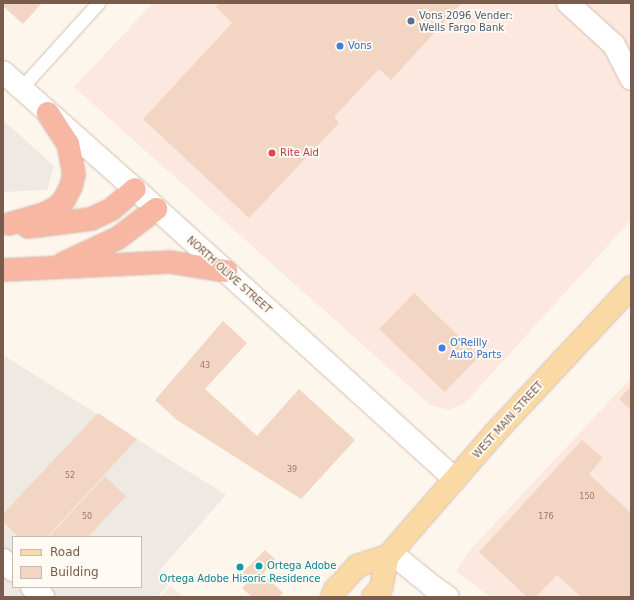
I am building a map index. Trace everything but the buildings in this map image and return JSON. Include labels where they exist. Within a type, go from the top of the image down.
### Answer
[{"type":"highway","points":[[6,224],[44,214],[56,208],[64,200],[71,186],[74,174],[68,144],[48,112]]},
{"type":"highway","points":[[6,224],[32,228],[91,219],[112,209],[135,189]]},
{"type":"highway","points":[[50,268],[99,248],[118,238],[156,208]]},
{"type":"highway","points":[[3,270],[170,262],[226,271]]},
{"type":"main road","points":[[568,3],[614,46],[631,78]]},
{"type":"main road","name":"NORTH OLIVE STREET","points":[[3,72],[135,189],[455,479]]},
{"type":"main road","name":"WEST MAIN STREET","points":[[373,597],[381,588],[388,556],[455,479],[631,287]]},
{"type":"main road","points":[[332,597],[335,590],[357,566],[394,555],[448,597]]},
{"type":"main road","points":[[3,560],[12,569]]},
{"type":"main road","points":[[33,588],[43,597]]},
{"type":"lane","points":[[21,88],[98,3]]},
{"type":"shaded area","points":[[153,3],[631,3],[631,220],[465,403],[449,410],[430,405],[74,87]]},
{"type":"shaded area","points":[[3,120],[54,166],[47,190],[3,192]]},
{"type":"shaded area","points":[[3,355],[226,495],[159,571],[171,581],[158,597],[3,597]]},
{"type":"shaded area","points":[[631,378],[631,597],[490,597],[456,571],[472,548]]},
{"type":"shaded area","points":[[170,586],[184,597],[161,597]]},
{"type":"place","name":"Vons 2096 Vender: Wells Fargo Bank","points":[[411,21]]},
{"type":"place","name":"Vons","points":[[340,46]]},
{"type":"place","name":"Rite Aid","points":[[272,153]]},
{"type":"place","name":"O'Reilly Auto Parts","points":[[442,348]]},
{"type":"place","name":"Ortega Adobe","points":[[259,566]]},
{"type":"place","name":"Ortega Adobe Hisoric Residence","points":[[240,567]]}]
